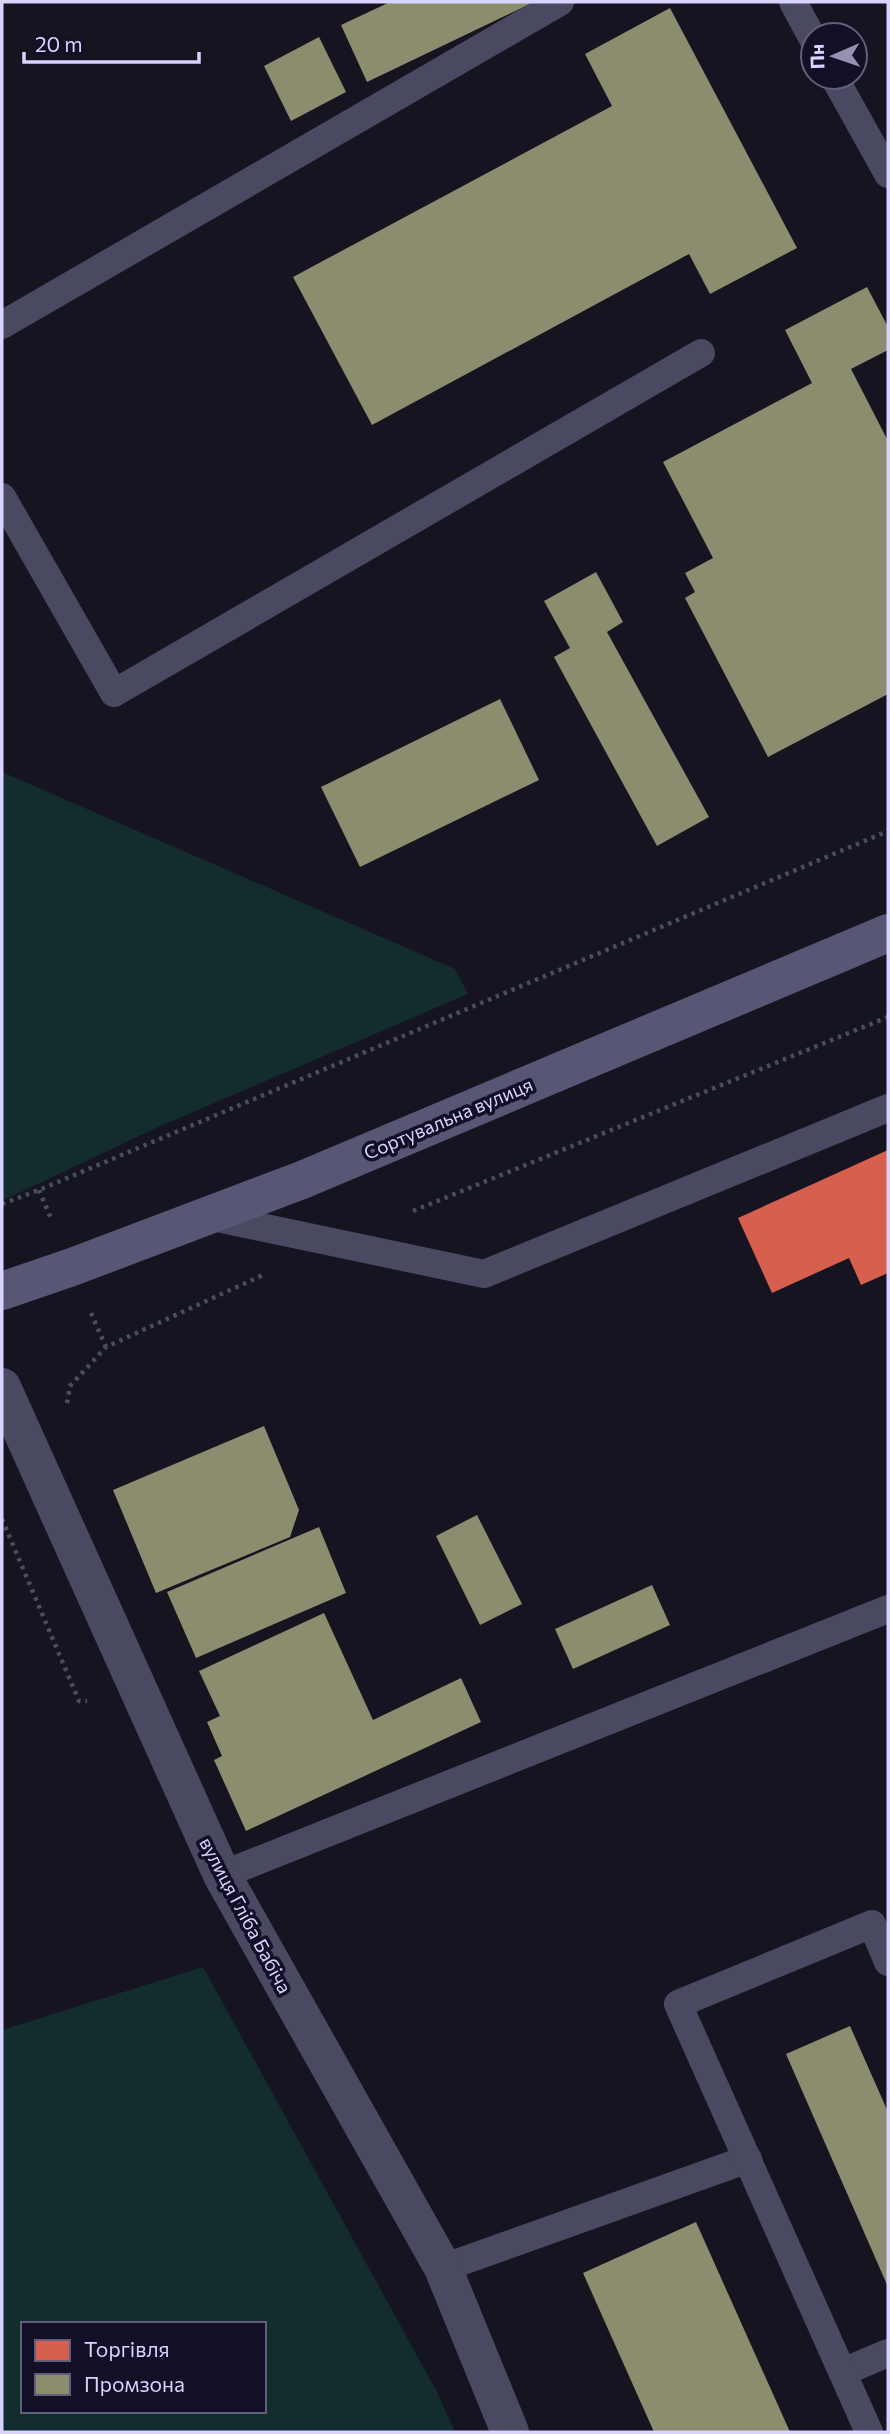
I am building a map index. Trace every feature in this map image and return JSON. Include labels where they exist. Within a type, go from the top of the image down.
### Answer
[{"type":"street","name":"Сортувальна вулиця","points":[[2,1291],[302,1180],[888,933]]},
{"type":"street","name":"вулиця Гліба Бабіча","points":[[2,1387],[222,1875],[443,2268],[510,2432]]},
{"type":"lane","points":[[2,325],[560,2]]},
{"type":"lane","points":[[793,2],[804,21]]},
{"type":"lane","points":[[842,91],[888,174]]},
{"type":"lane","points":[[2,497],[114,693],[701,353]]},
{"type":"lane","points":[[205,1215],[484,1274],[888,1108]]},
{"type":"lane","points":[[222,1875],[888,1609]]},
{"type":"lane","points":[[870,2432],[678,2004],[872,1924],[888,1962]]},
{"type":"lane","points":[[443,2268],[748,2159]]},
{"type":"lane","points":[[843,2372],[888,2353]]},
{"type":"path","points":[[2,1204],[888,831]]},
{"type":"green space","points":[[2,772],[455,969],[468,994],[156,1128],[2,1201]]},
{"type":"green space","points":[[203,1967],[436,2390],[455,2432],[2,2432],[2,2030]]},
{"type":"building: Торгівля","points":[[888,1150],[888,1273],[861,1285],[849,1258],[772,1293],[738,1218]]},
{"type":"building: Промзона","points":[[390,2],[534,2],[367,82],[341,25]]},
{"type":"building: Промзона","points":[[670,8],[797,248],[710,294],[689,254],[372,425],[293,277],[612,106],[585,54]]},
{"type":"building: Промзона","points":[[319,37],[346,92],[291,121],[264,66]]},
{"type":"building: Промзона","points":[[867,287],[888,327],[888,350],[851,369],[888,441],[888,694],[768,757],[685,598],[695,592],[685,573],[713,558],[663,462],[812,383],[785,330]]},
{"type":"building: Промзона","points":[[596,572],[623,622],[607,632],[709,817],[657,846],[554,657],[570,648],[544,601]]},
{"type":"building: Промзона","points":[[500,699],[539,780],[360,867],[321,787]]},
{"type":"building: Промзона","points":[[264,1426],[299,1510],[290,1537],[156,1593],[113,1490]]},
{"type":"building: Промзона","points":[[477,1515],[522,1604],[480,1625],[436,1536]]},
{"type":"building: Промзона","points":[[319,1527],[346,1593],[196,1658],[167,1592]]},
{"type":"building: Промзона","points":[[652,1585],[670,1625],[573,1669],[555,1629]]},
{"type":"building: Промзона","points":[[324,1613],[373,1720],[461,1678],[481,1722],[246,1831],[214,1760],[222,1756],[207,1722],[220,1716],[199,1671]]},
{"type":"building: Промзона","points":[[850,2026],[888,2112],[888,2287],[786,2054]]},
{"type":"building: Промзона","points":[[696,2222],[790,2432],[654,2432],[583,2273]]}]
